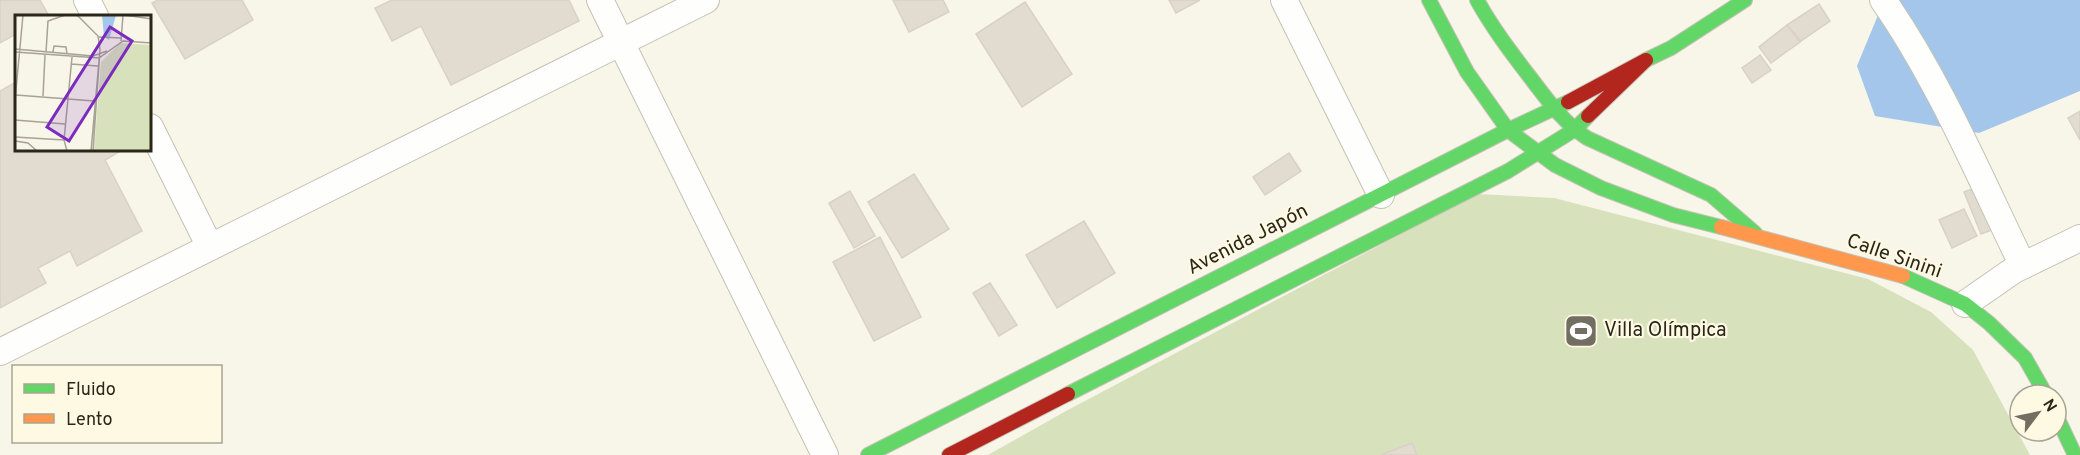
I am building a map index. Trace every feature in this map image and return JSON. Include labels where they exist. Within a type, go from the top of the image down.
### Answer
[{"type":"street","points":[[87,0],[94,15]]},
{"type":"street","points":[[600,0],[825,455]]},
{"type":"street","points":[[0,352],[706,0]]},
{"type":"street","points":[[1284,0],[1381,195]]},
{"type":"street","name":"Calle Sinini","points":[[1429,0],[1467,72],[1508,130],[1555,165],[1601,188],[1673,215],[1904,276],[1965,304],[2025,358],[2039,383]]},
{"type":"street","name":"Calle Sinini","points":[[1477,0],[1491,27],[1574,130],[1711,195],[1759,236]]},
{"type":"street","name":"Avenida Japón","points":[[868,455],[1671,48],[1745,0]]},
{"type":"street","points":[[1882,0],[1898,21],[1940,95],[2023,266]]},
{"type":"street","name":"Avenida Japón","points":[[949,455],[1508,171],[1574,130],[1647,60]]},
{"type":"street","points":[[152,131],[210,247]]},
{"type":"street","points":[[1965,304],[2023,266],[2080,238]]},
{"type":"street","points":[[2068,441],[2075,455]]},
{"type":"green space","name":"Villa Olímpica","points":[[1477,194],[1554,198],[1868,279],[1931,312],[1973,350],[2008,414],[2008,443],[2023,443],[2030,455],[988,455],[1066,411]]},
{"type":"water","points":[[1887,0],[2080,0],[2080,91],[1979,133],[1875,116],[1857,66],[1883,3]]},
{"type":"building","points":[[0,0],[40,0],[48,15],[15,15],[15,35],[0,43]]},
{"type":"building","points":[[158,0],[242,0],[253,20],[185,59],[152,3]]},
{"type":"building","points":[[392,0],[569,0],[579,21],[451,85],[421,26],[392,41],[375,8]]},
{"type":"building","points":[[893,0],[943,0],[949,12],[909,32]]},
{"type":"building","points":[[1169,0],[1200,0],[1176,13]]},
{"type":"building","points":[[1025,2],[1072,74],[1022,107],[976,34]]},
{"type":"building","points":[[1819,4],[1830,21],[1801,41],[1787,25]]},
{"type":"building","points":[[1787,25],[1800,42],[1771,63],[1759,47]]},
{"type":"building","points":[[1760,55],[1771,70],[1752,83],[1742,68]]},
{"type":"building","points":[[15,83],[15,152],[119,152],[105,160],[142,231],[77,266],[70,251],[38,268],[46,283],[0,308],[0,91]]},
{"type":"building","points":[[2080,111],[2080,140],[2068,118]]},
{"type":"building","points":[[1289,153],[1301,171],[1265,195],[1253,177]]},
{"type":"building","points":[[914,174],[949,229],[902,258],[868,202]]},
{"type":"building","points":[[1981,186],[1997,228],[1981,234],[1964,192]]},
{"type":"building","points":[[850,191],[875,236],[854,248],[829,203]]},
{"type":"building","points":[[1964,209],[1977,236],[1952,248],[1939,220]]},
{"type":"building","points":[[1084,221],[1115,273],[1057,308],[1026,255]]},
{"type":"building","points":[[880,237],[921,317],[874,341],[833,262]]},
{"type":"building","points":[[990,283],[1017,325],[999,336],[973,293]]},
{"type":"building","points":[[1412,443],[1417,455],[1381,455]]},
{"type":"traffic: fast","points":[[1429,0],[1467,72],[1508,130],[1555,165],[1601,188],[1673,215],[1721,227]]},
{"type":"traffic: fast","points":[[1477,0],[1496,32],[1551,104],[1571,126],[1587,138],[1711,195],[1755,233]]},
{"type":"traffic: fast","points":[[1646,60],[1671,48],[1745,0]]},
{"type":"traffic: fast","points":[[868,455],[1508,130],[1568,102]]},
{"type":"traffic: fast","points":[[1068,394],[1508,171],[1574,130],[1588,116]]},
{"type":"traffic: fast","points":[[1903,276],[1965,304],[1989,323],[2025,358],[2039,383]]},
{"type":"traffic: fast","points":[[2068,440],[2075,455]]},
{"type":"traffic: slow","points":[[1721,227],[1903,276]]},
{"type":"traffic: jam","points":[[1568,102],[1646,60],[1588,116]]},
{"type":"traffic: jam","points":[[949,455],[1068,394]]},
{"type":"place","name":"Villa Olímpica","points":[[1581,331]]}]
